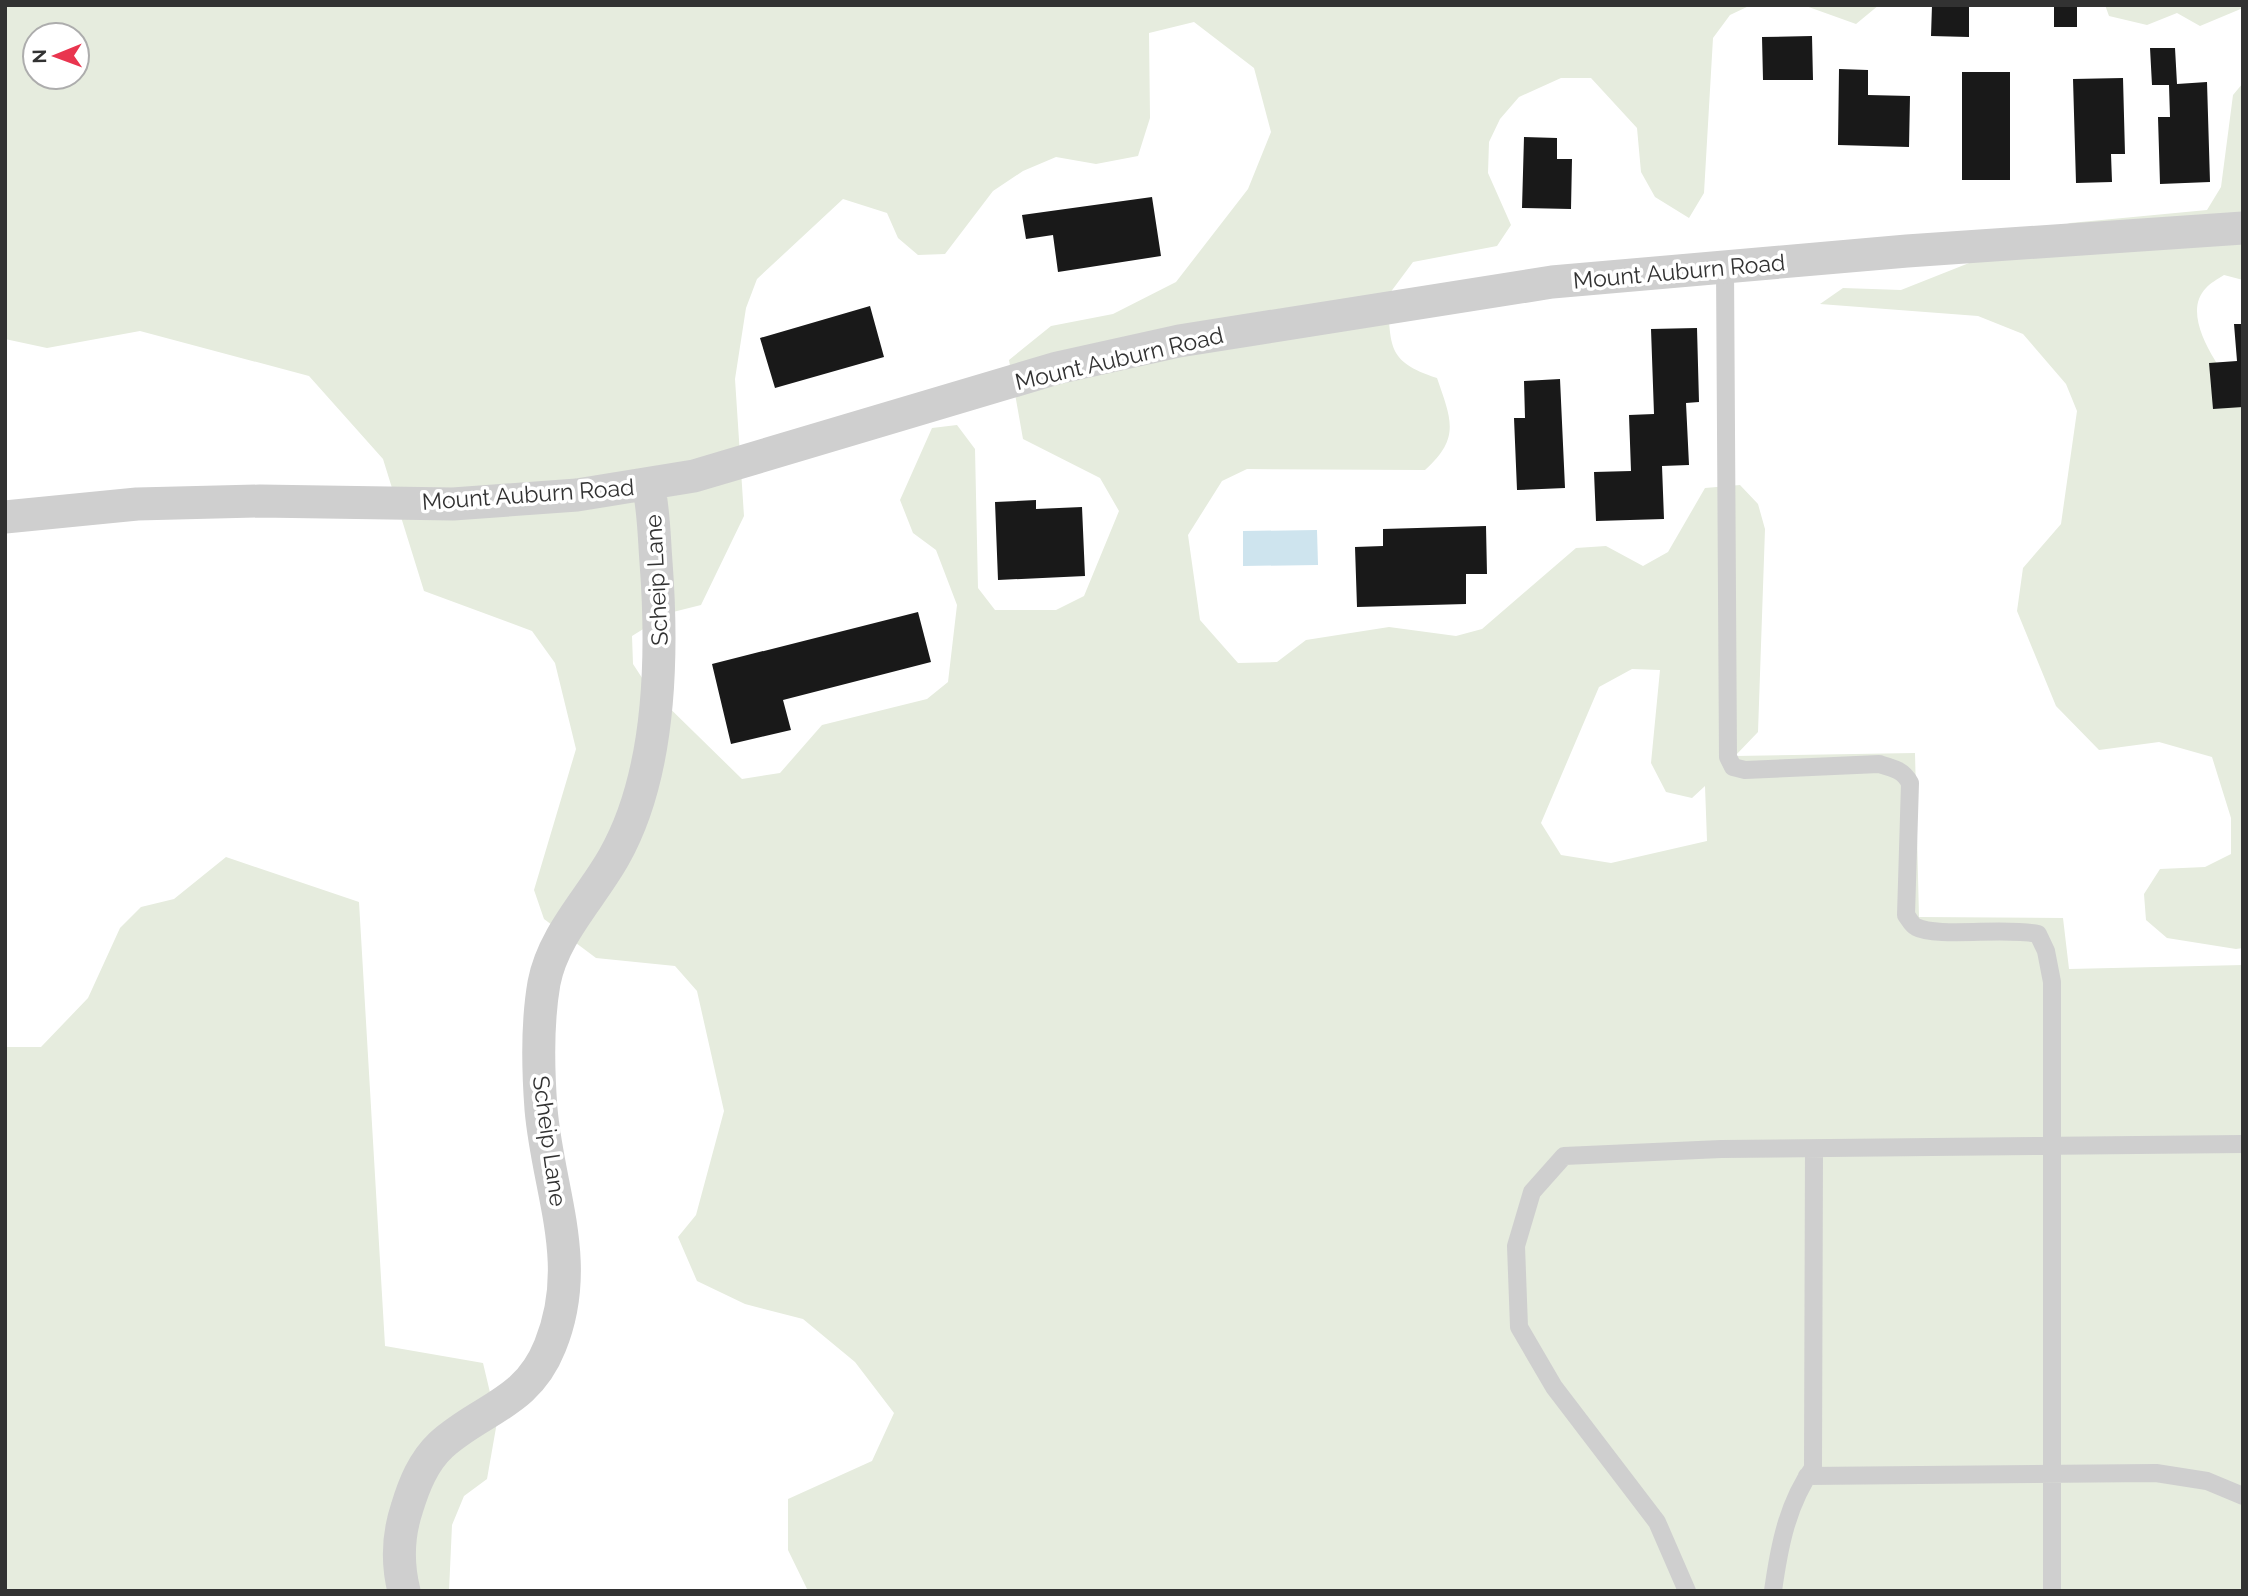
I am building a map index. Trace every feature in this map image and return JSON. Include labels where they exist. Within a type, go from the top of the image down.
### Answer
[{"type":"street","name":"Mount Auburn Road","points":[[5,517],[137,504],[260,500],[453,504],[577,495],[648,484],[775,453],[1057,368],[1179,341],[1552,282],[1907,251],[2243,229]]},
{"type":"street","name":"Scheip Lane","points":[[404,1591],[398,1549],[403,1519],[414,1486],[426,1462],[441,1446],[475,1420],[505,1404],[534,1377],[551,1345],[561,1303],[566,1258],[564,1230],[541,1110],[540,1041],[544,981],[558,944],[615,856],[635,810],[654,724],[660,616],[648,484]]},
{"type":"lane","points":[[1725,267],[1727,757],[1733,767],[1745,770],[1879,764],[1896,768],[1910,783],[1906,915],[1914,926],[1929,932],[2017,929],[2038,934],[2046,951],[2053,982],[2052,1591]]},
{"type":"lane","points":[[1687,1591],[1657,1522],[1554,1387],[1519,1327],[1516,1246],[1532,1192],[1564,1156],[1721,1149],[2053,1148],[2243,1144]]},
{"type":"lane","points":[[1773,1591],[1779,1547],[1797,1492],[1813,1468],[1814,1149]]},
{"type":"lane","points":[[1807,1476],[2052,1476],[2156,1473],[2207,1481],[2243,1496]]},
{"type":"shaded area","points":[[5,5],[1751,5],[1730,15],[1713,38],[1704,193],[1689,218],[1655,197],[1641,172],[1637,128],[1591,78],[1561,78],[1519,97],[1500,119],[1489,142],[1488,173],[1511,225],[1497,246],[1413,262],[1387,297],[1394,350],[1408,365],[1437,378],[1450,427],[1444,448],[1425,470],[1247,469],[1222,481],[1188,535],[1200,620],[1238,663],[1277,662],[1306,640],[1389,627],[1456,636],[1482,629],[1576,548],[1606,546],[1643,566],[1668,552],[1705,488],[1740,485],[1758,504],[1765,529],[1758,732],[1735,756],[1915,753],[1919,917],[2063,918],[2069,969],[2243,965],[2243,1591],[808,1591],[788,1550],[788,1499],[872,1461],[894,1413],[855,1362],[803,1319],[745,1304],[697,1281],[678,1237],[696,1215],[724,1111],[697,991],[675,966],[596,958],[544,919],[534,890],[576,749],[555,663],[532,631],[424,591],[383,459],[309,376],[140,331],[47,348],[5,339]],"holes":[[[1194,22],[1254,68],[1271,132],[1248,189],[1176,282],[1113,314],[1051,326],[1009,360],[1023,439],[1100,478],[1119,511],[1084,596],[1056,610],[995,610],[978,588],[975,449],[957,425],[932,428],[900,500],[913,533],[936,550],[957,605],[948,682],[927,699],[822,725],[780,773],[742,779],[648,687],[633,664],[632,636],[669,613],[701,605],[744,516],[735,379],[746,308],[757,279],[843,199],[887,213],[898,238],[918,255],[945,254],[993,191],[1023,171],[1056,157],[1096,164],[1138,156],[1150,118],[1149,33]],[[1632,669],[1660,670],[1651,763],[1666,792],[1692,798],[1705,786],[1707,841],[1611,863],[1561,855],[1541,823],[1599,687]]]},
{"type":"shaded area","points":[[1803,5],[1879,5],[1856,24]]},
{"type":"shaded area","points":[[2105,5],[2243,5],[2243,8],[2200,26],[2177,13],[2147,25],[2109,16]]},
{"type":"shaded area","points":[[2243,83],[2243,280],[2224,275],[2210,284],[2199,300],[2197,315],[2207,346],[2243,401],[2243,948],[2236,949],[2167,938],[2146,920],[2144,894],[2160,869],[2205,867],[2231,854],[2231,818],[2212,757],[2159,742],[2099,750],[2056,706],[2017,611],[2023,568],[2061,524],[2077,411],[2066,384],[2023,334],[1978,316],[1820,304],[1843,288],[1901,290],[2070,223],[2207,210],[2221,187],[2233,95]]},
{"type":"shaded area","points":[[226,857],[359,902],[385,1346],[483,1363],[497,1422],[487,1479],[464,1496],[452,1525],[449,1591],[5,1591],[5,1047],[41,1047],[88,998],[120,928],[141,907],[174,899]]},
{"type":"water","points":[[1317,530],[1318,565],[1243,566],[1243,531]]},
{"type":"building","points":[[1932,5],[1969,6],[1969,37],[1931,36]]},
{"type":"building","points":[[2054,5],[2077,5],[2077,27],[2054,27]]},
{"type":"building","points":[[1812,36],[1813,80],[1763,80],[1762,37]]},
{"type":"building","points":[[2150,48],[2175,48],[2177,84],[2207,82],[2210,182],[2160,184],[2158,117],[2170,117],[2169,85],[2152,85]]},
{"type":"building","points":[[1839,69],[1868,70],[1868,95],[1910,96],[1909,147],[1838,145]]},
{"type":"building","points":[[1962,72],[2010,72],[2010,180],[1962,180]]},
{"type":"building","points":[[2123,78],[2125,154],[2111,154],[2112,182],[2076,183],[2073,79]]},
{"type":"building","points":[[1524,137],[1557,138],[1557,159],[1572,159],[1571,209],[1522,208]]},
{"type":"building","points":[[1152,197],[1161,256],[1058,272],[1053,235],[1026,239],[1022,215]]},
{"type":"building","points":[[870,306],[884,357],[775,388],[760,338]]},
{"type":"building","points":[[2234,324],[2243,324],[2243,407],[2213,409],[2209,363],[2237,361]]},
{"type":"building","points":[[1697,328],[1699,402],[1686,403],[1689,465],[1662,466],[1664,519],[1596,521],[1594,472],[1631,471],[1629,415],[1654,414],[1651,329]]},
{"type":"building","points":[[1560,379],[1565,488],[1517,490],[1514,418],[1525,418],[1524,381]]},
{"type":"building","points":[[1036,500],[1036,509],[1082,507],[1085,576],[998,580],[995,502]]},
{"type":"building","points":[[1486,526],[1487,574],[1466,574],[1466,604],[1357,607],[1355,547],[1383,546],[1383,529]]},
{"type":"building","points":[[918,612],[931,662],[783,700],[791,730],[731,744],[712,664]]}]
